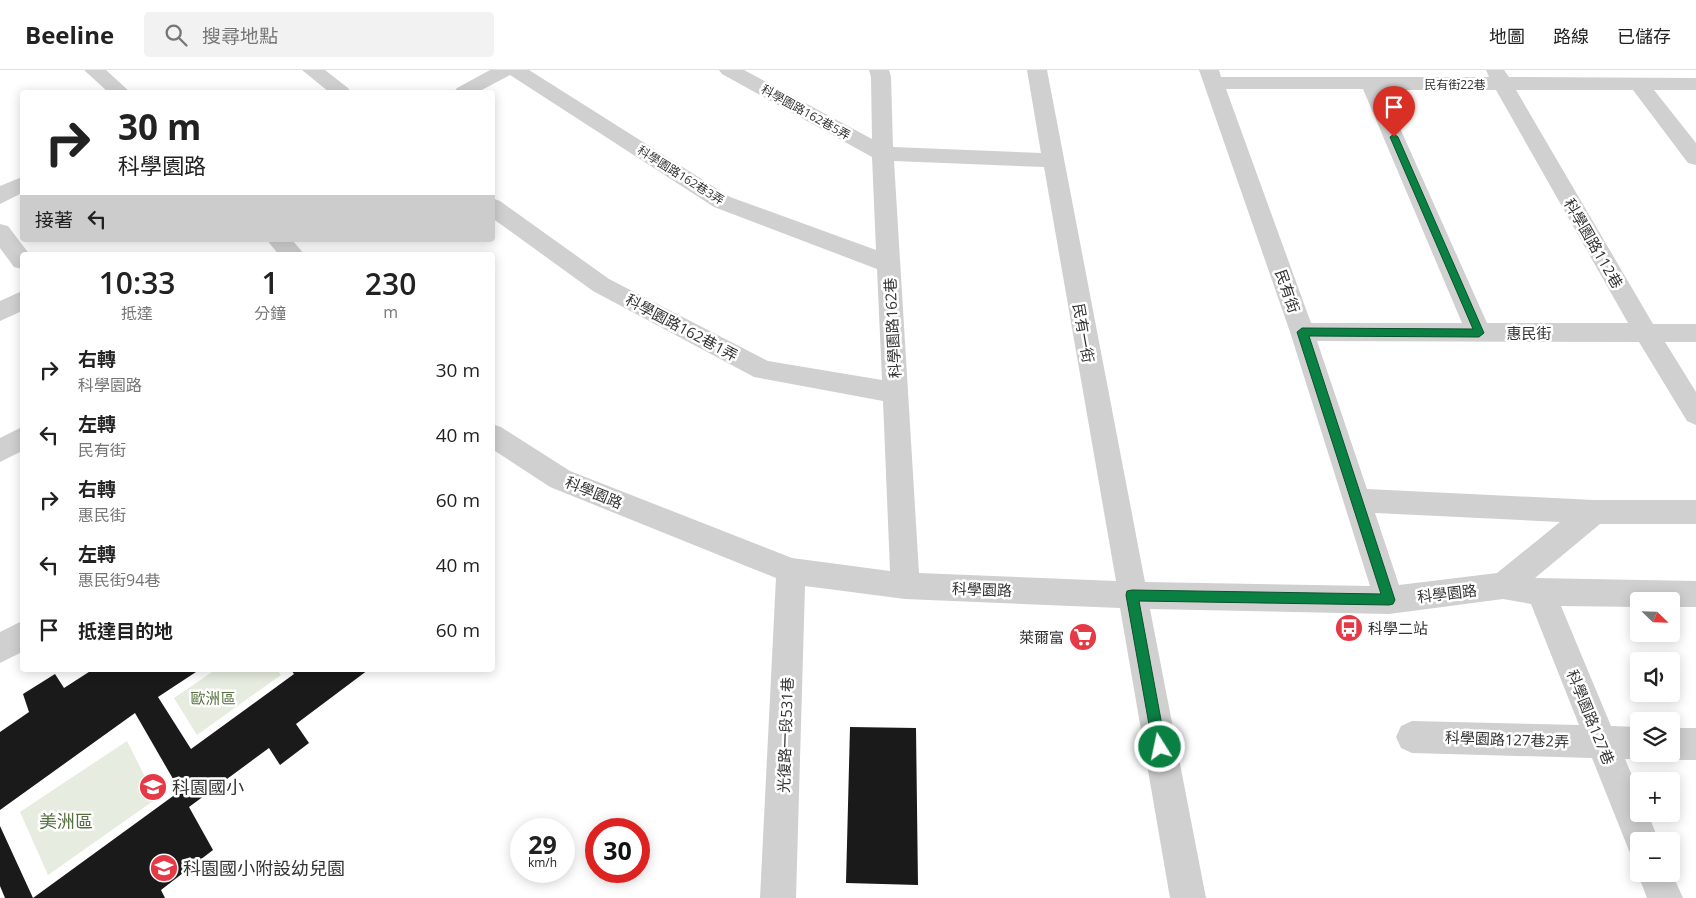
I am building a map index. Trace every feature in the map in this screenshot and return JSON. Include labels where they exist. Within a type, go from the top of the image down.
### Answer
[{"type":"street","points":[[94,70],[118,90]]},
{"type":"street","points":[[314,70],[339,90]]},
{"type":"street","points":[[468,90],[505,70]]},
{"type":"street","name":"科學園路162巷3弄","points":[[515,70],[722,202],[889,264]]},
{"type":"street","name":"科學園路162巷5弄","points":[[729,70],[883,154]]},
{"type":"street","name":"科學園路162巷","points":[[879,70],[881,77],[883,154],[905,586]]},
{"type":"street","name":"民有一街","points":[[1037,70],[1132,595]]},
{"type":"street","name":"民有街22巷","points":[[1212,77],[1371,84],[1498,77],[1639,84],[1696,84]]},
{"type":"street","name":"民有街","points":[[1212,77],[1302,332],[1389,600]]},
{"type":"street","name":"科學園路112巷","points":[[1498,77],[1647,334],[1696,414]]},
{"type":"street","points":[[1371,84],[1479,333]]},
{"type":"street","points":[[1639,84],[1696,158]]},
{"type":"street","points":[[883,154],[1053,160]]},
{"type":"street","points":[[0,196],[20,185]]},
{"type":"street","name":"科學園路162巷1弄","points":[[495,208],[601,285],[763,370],[895,393]]},
{"type":"street","points":[[0,232],[20,258]]},
{"type":"street","points":[[280,242],[290,252]]},
{"type":"street","points":[[0,312],[20,301]]},
{"type":"street","name":"惠民街","points":[[1302,332],[1696,333]]},
{"type":"street","name":"科學園路","points":[[495,437],[560,479],[791,571],[905,586],[1132,595],[1389,600],[1503,586],[1541,592],[1696,594]]},
{"type":"street","points":[[0,451],[20,439]]},
{"type":"street","points":[[1356,500],[1594,512],[1696,512]]},
{"type":"street","points":[[1503,586],[1594,512]]},
{"type":"street","name":"光復路一段531巷","points":[[778,898],[791,571]]},
{"type":"street","name":"科學園路127巷","points":[[1541,592],[1638,832]]},
{"type":"street","points":[[1132,595],[1188,898]]},
{"type":"street","points":[[0,649],[20,636]]},
{"type":"street","name":"科學園路127巷2弄","points":[[1412,737],[1630,743]]},
{"type":"street","points":[[1680,744],[1696,744]]},
{"type":"street","points":[[1658,882],[1665,898]]},
{"type":"green space","name":"歐洲區","points":[[212,672],[279,672],[281,675],[197,735],[174,698]]},
{"type":"green space","name":"美洲區","points":[[127,741],[156,799],[48,875],[20,812]]},
{"type":"building","points":[[89,672],[196,672],[158,697],[191,749],[294,674],[292,672],[365,672],[296,724],[309,743],[280,765],[269,748],[189,807],[213,850],[161,890],[165,898],[33,898],[180,791],[135,713],[0,810],[0,732],[29,712],[23,694],[55,674],[64,688]]},
{"type":"building","points":[[850,727],[916,728],[918,885],[846,883]]},
{"type":"building","points":[[0,826],[33,898],[5,898],[0,886]]},
{"type":"place","name":"科學二站","points":[[1349,628]]},
{"type":"place","name":"萊爾富","points":[[1083,637]]},
{"type":"place","name":"科園國小","points":[[153,787]]},
{"type":"place","name":"科園國小附設幼兒園","points":[[164,868]]},
{"type":"route","points":[[1160,747],[1132,595],[1389,600],[1302,332],[1479,333],[1394,137]]}]
